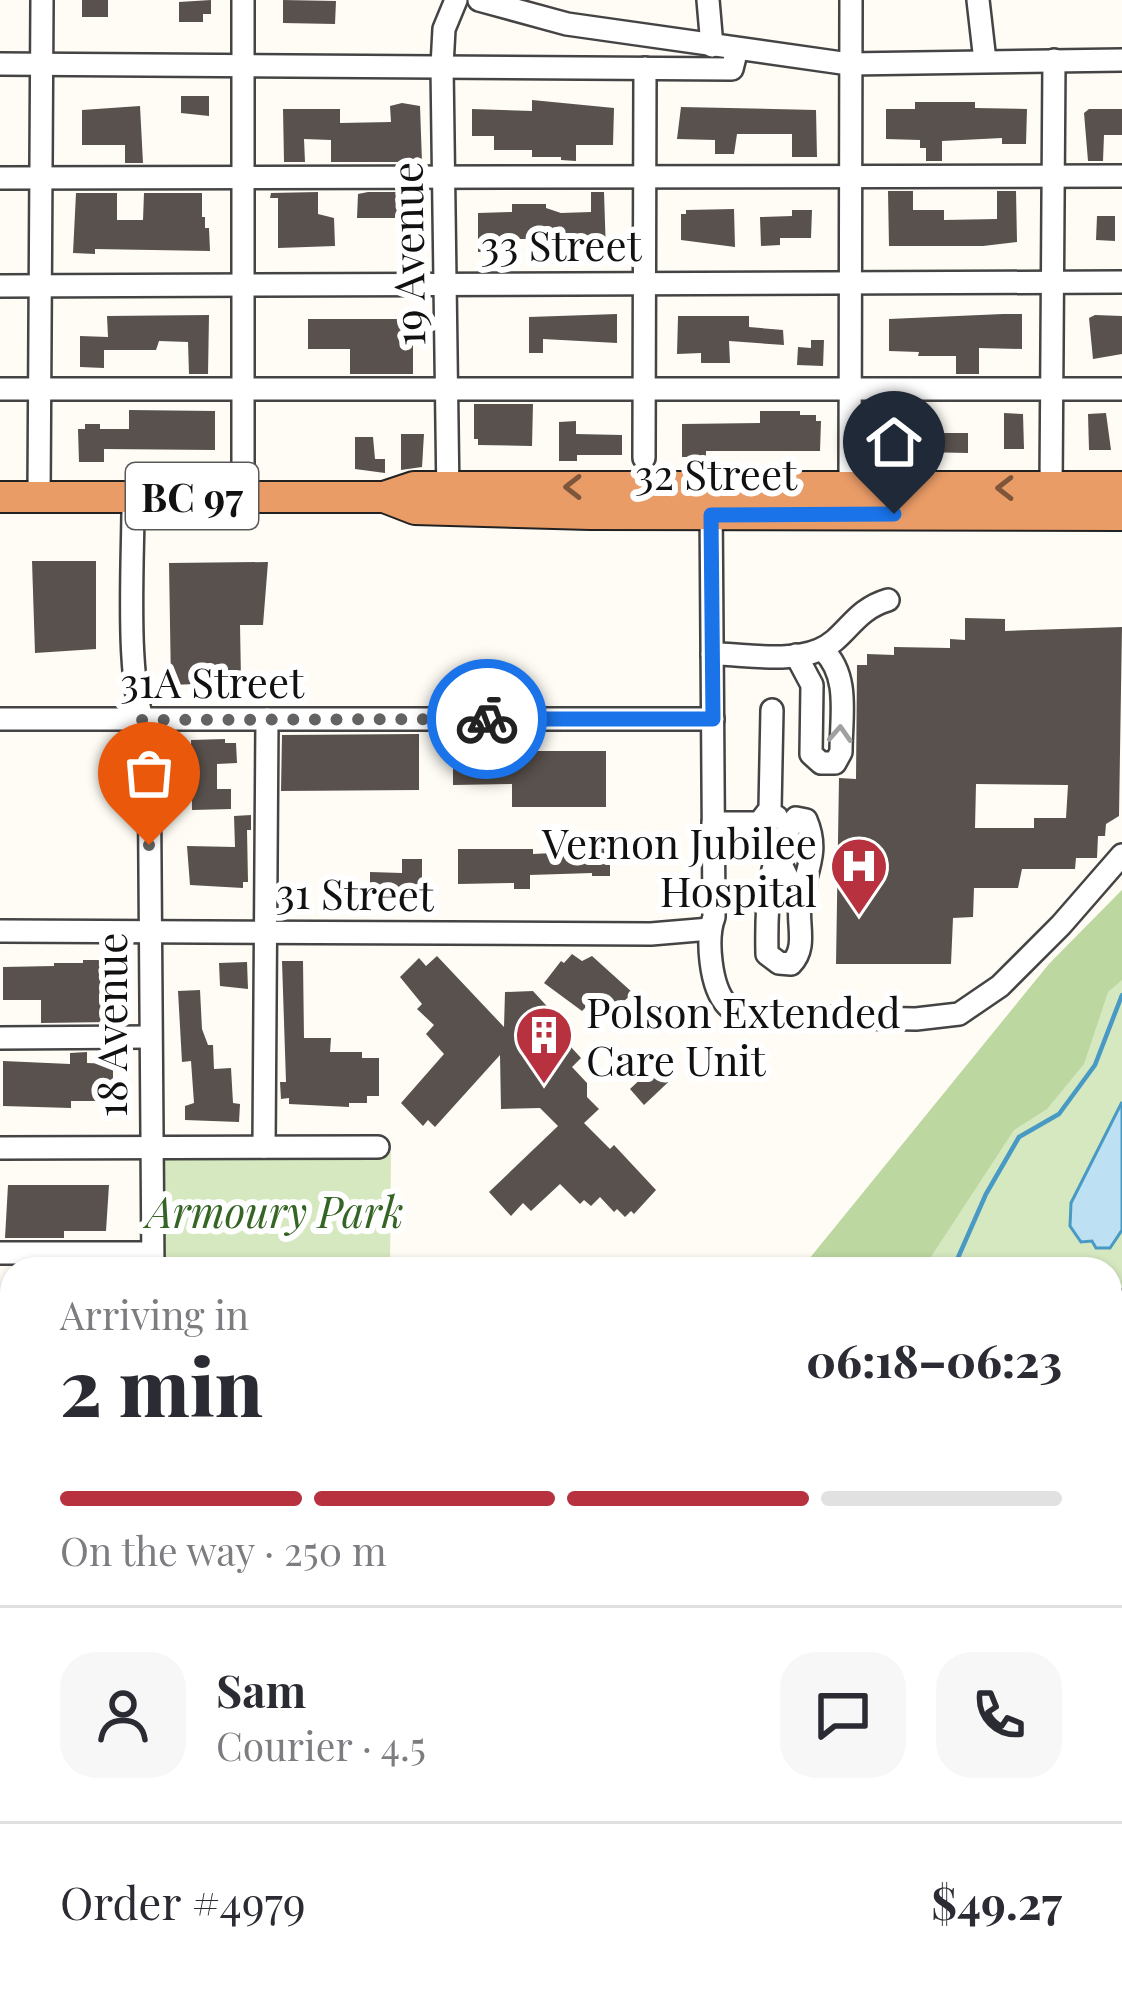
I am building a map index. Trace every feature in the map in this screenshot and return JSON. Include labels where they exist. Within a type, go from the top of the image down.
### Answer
[{"type":"highway","name":"32 Street","points":[[0,497],[384,497],[414,487],[448,499],[711,501],[1122,515]]},
{"type":"highway","name":"32 Street","points":[[711,501],[850,488],[1122,488]]},
{"type":"street","points":[[39,496],[48,388],[40,286],[42,0]]},
{"type":"street","points":[[243,0],[243,496]]},
{"type":"street","name":"19 Avenue","points":[[448,499],[442,66],[444,29],[455,0]]},
{"type":"street","points":[[478,0],[567,24],[849,64],[1122,60]]},
{"type":"street","points":[[567,0],[567,24]]},
{"type":"street","points":[[708,0],[712,46]]},
{"type":"street","points":[[850,0],[850,488]]},
{"type":"street","points":[[978,0],[985,62]]},
{"type":"street","points":[[0,64],[732,69],[736,50]]},
{"type":"street","points":[[1052,488],[1054,60]]},
{"type":"street","points":[[644,458],[645,68]]},
{"type":"street","points":[[0,178],[1122,176]]},
{"type":"street","name":"33 Street","points":[[0,286],[1122,282]]},
{"type":"street","points":[[0,389],[1122,389]]},
{"type":"street","name":"18 Avenue","points":[[133,496],[135,655],[140,720],[149,735],[153,1257]]},
{"type":"street","points":[[711,501],[714,916],[710,929],[715,980],[724,1003],[744,1016],[916,1019],[959,1014],[1000,986],[1122,855]]},
{"type":"street","points":[[712,654],[796,656],[823,650],[869,605],[888,600]]},
{"type":"street","points":[[796,656],[812,685],[811,754],[821,763],[835,763],[841,752],[841,675],[823,650]]},
{"type":"street","points":[[713,823],[756,823],[770,809],[772,710]]},
{"type":"street","name":"31A Street","points":[[0,719],[713,719]]},
{"type":"street","points":[[264,1148],[267,719]]},
{"type":"street","points":[[764,818],[796,818],[806,820],[812,833],[811,875],[801,897],[801,950],[791,964],[766,954],[767,897],[776,855],[796,818]]},
{"type":"street","points":[[764,818],[791,885],[806,886]]},
{"type":"street","name":"31 Street","points":[[0,931],[651,934],[710,929]]},
{"type":"street","points":[[0,1038],[149,1037]]},
{"type":"street","points":[[0,1148],[378,1148]]},
{"type":"street","points":[[0,1253],[76,1257]]},
{"type":"green space","points":[[1122,890],[1122,1257],[811,1257],[1049,964]]},
{"type":"green space","points":[[1122,890],[1122,980],[1108,992],[1084,1064],[1047,1109],[1014,1130],[931,1257],[811,1257],[1049,964]]},
{"type":"green space","name":"Armoury Park","points":[[391,1152],[390,1257],[162,1257],[159,1166],[164,1156]]},
{"type":"water","points":[[1122,1102],[1122,1230],[1110,1248],[1096,1248],[1092,1241],[1081,1242],[1070,1226],[1071,1203]]},
{"type":"building","points":[[82,0],[108,0],[108,17],[82,17]]},
{"type":"building","points":[[211,0],[211,14],[203,14],[203,22],[179,22],[179,2]]},
{"type":"building","points":[[283,0],[336,1],[335,24],[283,23]]},
{"type":"building","points":[[181,96],[209,96],[209,116],[181,113]]},
{"type":"building","points":[[532,100],[614,108],[613,145],[576,145],[576,161],[532,157],[532,150],[494,150],[494,136],[472,136],[472,109],[532,111]]},
{"type":"building","points":[[915,102],[975,102],[975,108],[1027,109],[1026,144],[1002,144],[1002,138],[942,141],[942,161],[926,161],[920,140],[886,139],[886,109],[915,109]]},
{"type":"building","points":[[140,106],[143,163],[125,163],[125,145],[82,145],[82,110]]},
{"type":"building","points":[[390,106],[420,106],[422,162],[331,162],[331,140],[304,139],[305,162],[284,162],[283,109],[340,109],[340,123],[391,122]]},
{"type":"building","points":[[681,107],[816,110],[817,157],[792,157],[792,134],[737,134],[734,154],[715,154],[715,140],[677,139]]},
{"type":"building","points":[[1122,109],[1122,135],[1104,135],[1103,161],[1088,161],[1084,113]]},
{"type":"building","points":[[888,191],[913,191],[913,210],[944,210],[944,220],[997,219],[997,191],[1016,191],[1017,242],[889,246]]},
{"type":"building","points":[[318,192],[318,214],[334,218],[335,246],[278,248],[278,198],[270,198],[271,193]]},
{"type":"building","points":[[401,192],[400,215],[418,215],[418,249],[399,249],[399,218],[357,218],[358,194]]},
{"type":"building","points":[[591,192],[604,192],[606,253],[587,253],[587,244],[527,243],[527,239],[498,239],[498,252],[478,252],[478,213],[512,212],[512,204],[546,204],[561,213],[591,212]]},
{"type":"building","points":[[76,193],[117,193],[117,220],[143,220],[144,193],[202,193],[210,251],[95,249],[95,254],[73,253]]},
{"type":"building","points":[[734,209],[735,247],[681,240],[681,214],[686,210]]},
{"type":"building","points":[[792,210],[812,210],[811,238],[780,238],[780,245],[761,246],[760,217],[792,216]]},
{"type":"building","points":[[1097,216],[1115,216],[1115,241],[1096,240]]},
{"type":"building","points":[[617,314],[617,343],[543,339],[543,353],[529,353],[529,317]]},
{"type":"building","points":[[1022,314],[1022,349],[979,348],[979,374],[956,374],[956,356],[889,351],[889,319]]},
{"type":"building","points":[[209,315],[208,374],[189,374],[188,342],[159,341],[156,350],[104,350],[104,368],[80,367],[80,336],[108,337],[107,316]]},
{"type":"building","points":[[678,316],[749,316],[749,327],[783,330],[784,345],[729,341],[730,363],[701,363],[701,353],[677,354]]},
{"type":"building","points":[[1122,316],[1122,354],[1093,359],[1089,318]]},
{"type":"building","points":[[308,319],[413,319],[413,374],[350,374],[350,349],[308,349]]},
{"type":"building","points":[[811,340],[824,340],[823,366],[797,365],[798,347],[811,348]]},
{"type":"building","points":[[474,404],[533,404],[532,446],[478,445]]},
{"type":"building","points":[[129,410],[215,411],[215,450],[104,449],[104,462],[79,462],[78,429],[100,424],[100,429],[129,429]]},
{"type":"building","points":[[916,410],[932,410],[931,433],[968,433],[968,453],[919,452],[919,464],[891,464],[891,443],[909,443],[909,436],[915,436]]},
{"type":"building","points":[[760,411],[816,415],[816,421],[821,421],[820,451],[706,451],[706,457],[682,457],[682,424],[760,423]]},
{"type":"building","points":[[1004,413],[1023,414],[1024,449],[1004,449]]},
{"type":"building","points":[[1106,413],[1111,450],[1089,450],[1088,414]]},
{"type":"building","points":[[576,421],[576,434],[622,435],[622,455],[577,455],[577,461],[559,461],[559,422]]},
{"type":"building","points":[[401,434],[424,434],[422,467],[401,470]]},
{"type":"building","points":[[355,437],[373,437],[375,459],[385,459],[385,473],[355,469]]},
{"type":"building","points":[[32,561],[96,561],[96,649],[35,653]]},
{"type":"building","points":[[268,562],[263,625],[240,625],[241,680],[228,681],[228,691],[197,692],[197,684],[171,685],[169,563]]},
{"type":"building","name":"Vernon Jubilee Hospital","points":[[965,618],[1005,619],[1005,631],[1122,627],[1119,816],[1106,824],[1105,836],[1098,836],[1097,858],[1076,858],[1075,869],[1022,869],[1018,888],[974,888],[973,917],[953,918],[951,964],[836,964],[839,778],[856,779],[857,665],[867,665],[867,654],[894,655],[894,647],[950,648],[950,639],[965,640]],"holes":[[[976,784],[1068,785],[1066,818],[1034,818],[1034,828],[975,828]]]},
{"type":"building","points":[[419,734],[419,790],[281,791],[282,735]]},
{"type":"building","points":[[225,739],[225,743],[236,743],[237,763],[217,764],[217,789],[231,789],[231,809],[192,810],[191,740]]},
{"type":"building","points":[[453,751],[606,751],[606,807],[512,807],[512,784],[453,785]]},
{"type":"building","points":[[251,815],[248,882],[243,882],[243,888],[190,885],[187,846],[235,847],[234,816]]},
{"type":"building","points":[[610,848],[610,876],[530,875],[530,889],[514,889],[514,883],[458,884],[458,849],[533,849],[533,854]]},
{"type":"building","points":[[402,859],[422,859],[422,887],[387,888],[386,896],[370,896],[370,872],[402,873]]},
{"type":"building","points":[[572,954],[582,961],[592,956],[633,993],[614,1010],[598,995],[582,1011],[544,983]]},
{"type":"building","name":"Polson Extended Care Unit","points":[[437,956],[504,1027],[505,992],[533,991],[566,1027],[559,1034],[581,1058],[572,1067],[587,1083],[587,1097],[599,1109],[584,1123],[610,1149],[614,1145],[656,1190],[634,1214],[631,1211],[625,1217],[617,1209],[614,1212],[600,1197],[591,1206],[584,1200],[580,1204],[560,1184],[531,1211],[523,1203],[511,1216],[489,1192],[558,1126],[540,1108],[501,1109],[500,1055],[435,1127],[428,1120],[423,1126],[401,1103],[444,1054],[426,1034],[434,1025],[417,1009],[422,1004],[400,977],[419,958],[426,966]]},
{"type":"building","points":[[116,960],[116,981],[109,981],[110,1022],[41,1023],[41,1000],[3,1000],[3,967]]},
{"type":"building","points":[[282,961],[303,961],[304,1038],[331,1038],[330,1052],[362,1052],[362,1058],[379,1058],[379,1096],[367,1096],[367,1103],[349,1103],[349,1107],[289,1104],[289,1098],[281,1099],[280,1082],[286,1082]]},
{"type":"building","points":[[247,962],[248,989],[220,986],[219,963]]},
{"type":"building","points":[[200,990],[202,1029],[208,1045],[213,1045],[214,1069],[231,1068],[233,1103],[240,1104],[239,1122],[185,1120],[185,1106],[194,1103],[191,1061],[182,1062],[178,991]]},
{"type":"building","points":[[87,1052],[87,1063],[113,1064],[113,1101],[71,1101],[71,1108],[3,1106],[3,1061],[70,1064],[70,1053]]},
{"type":"building","points":[[664,1057],[679,1072],[644,1105],[630,1089]]},
{"type":"building","points":[[8,1185],[109,1185],[106,1231],[64,1231],[64,1238],[5,1238]]},
{"type":"waterway","points":[[958,1257],[986,1194],[1019,1137],[1059,1114],[1095,1065],[1122,995]]},
{"type":"way so far","points":[[149,845],[149,735],[140,720],[487,719]]},
{"type":"place","name":"Vernon Jubilee Hospital","points":[[859,917]]},
{"type":"place","name":"Polson Extended Care Unit","points":[[544,1086]]},
{"type":"route","points":[[487,719],[713,719],[711,515],[894,514]]}]
